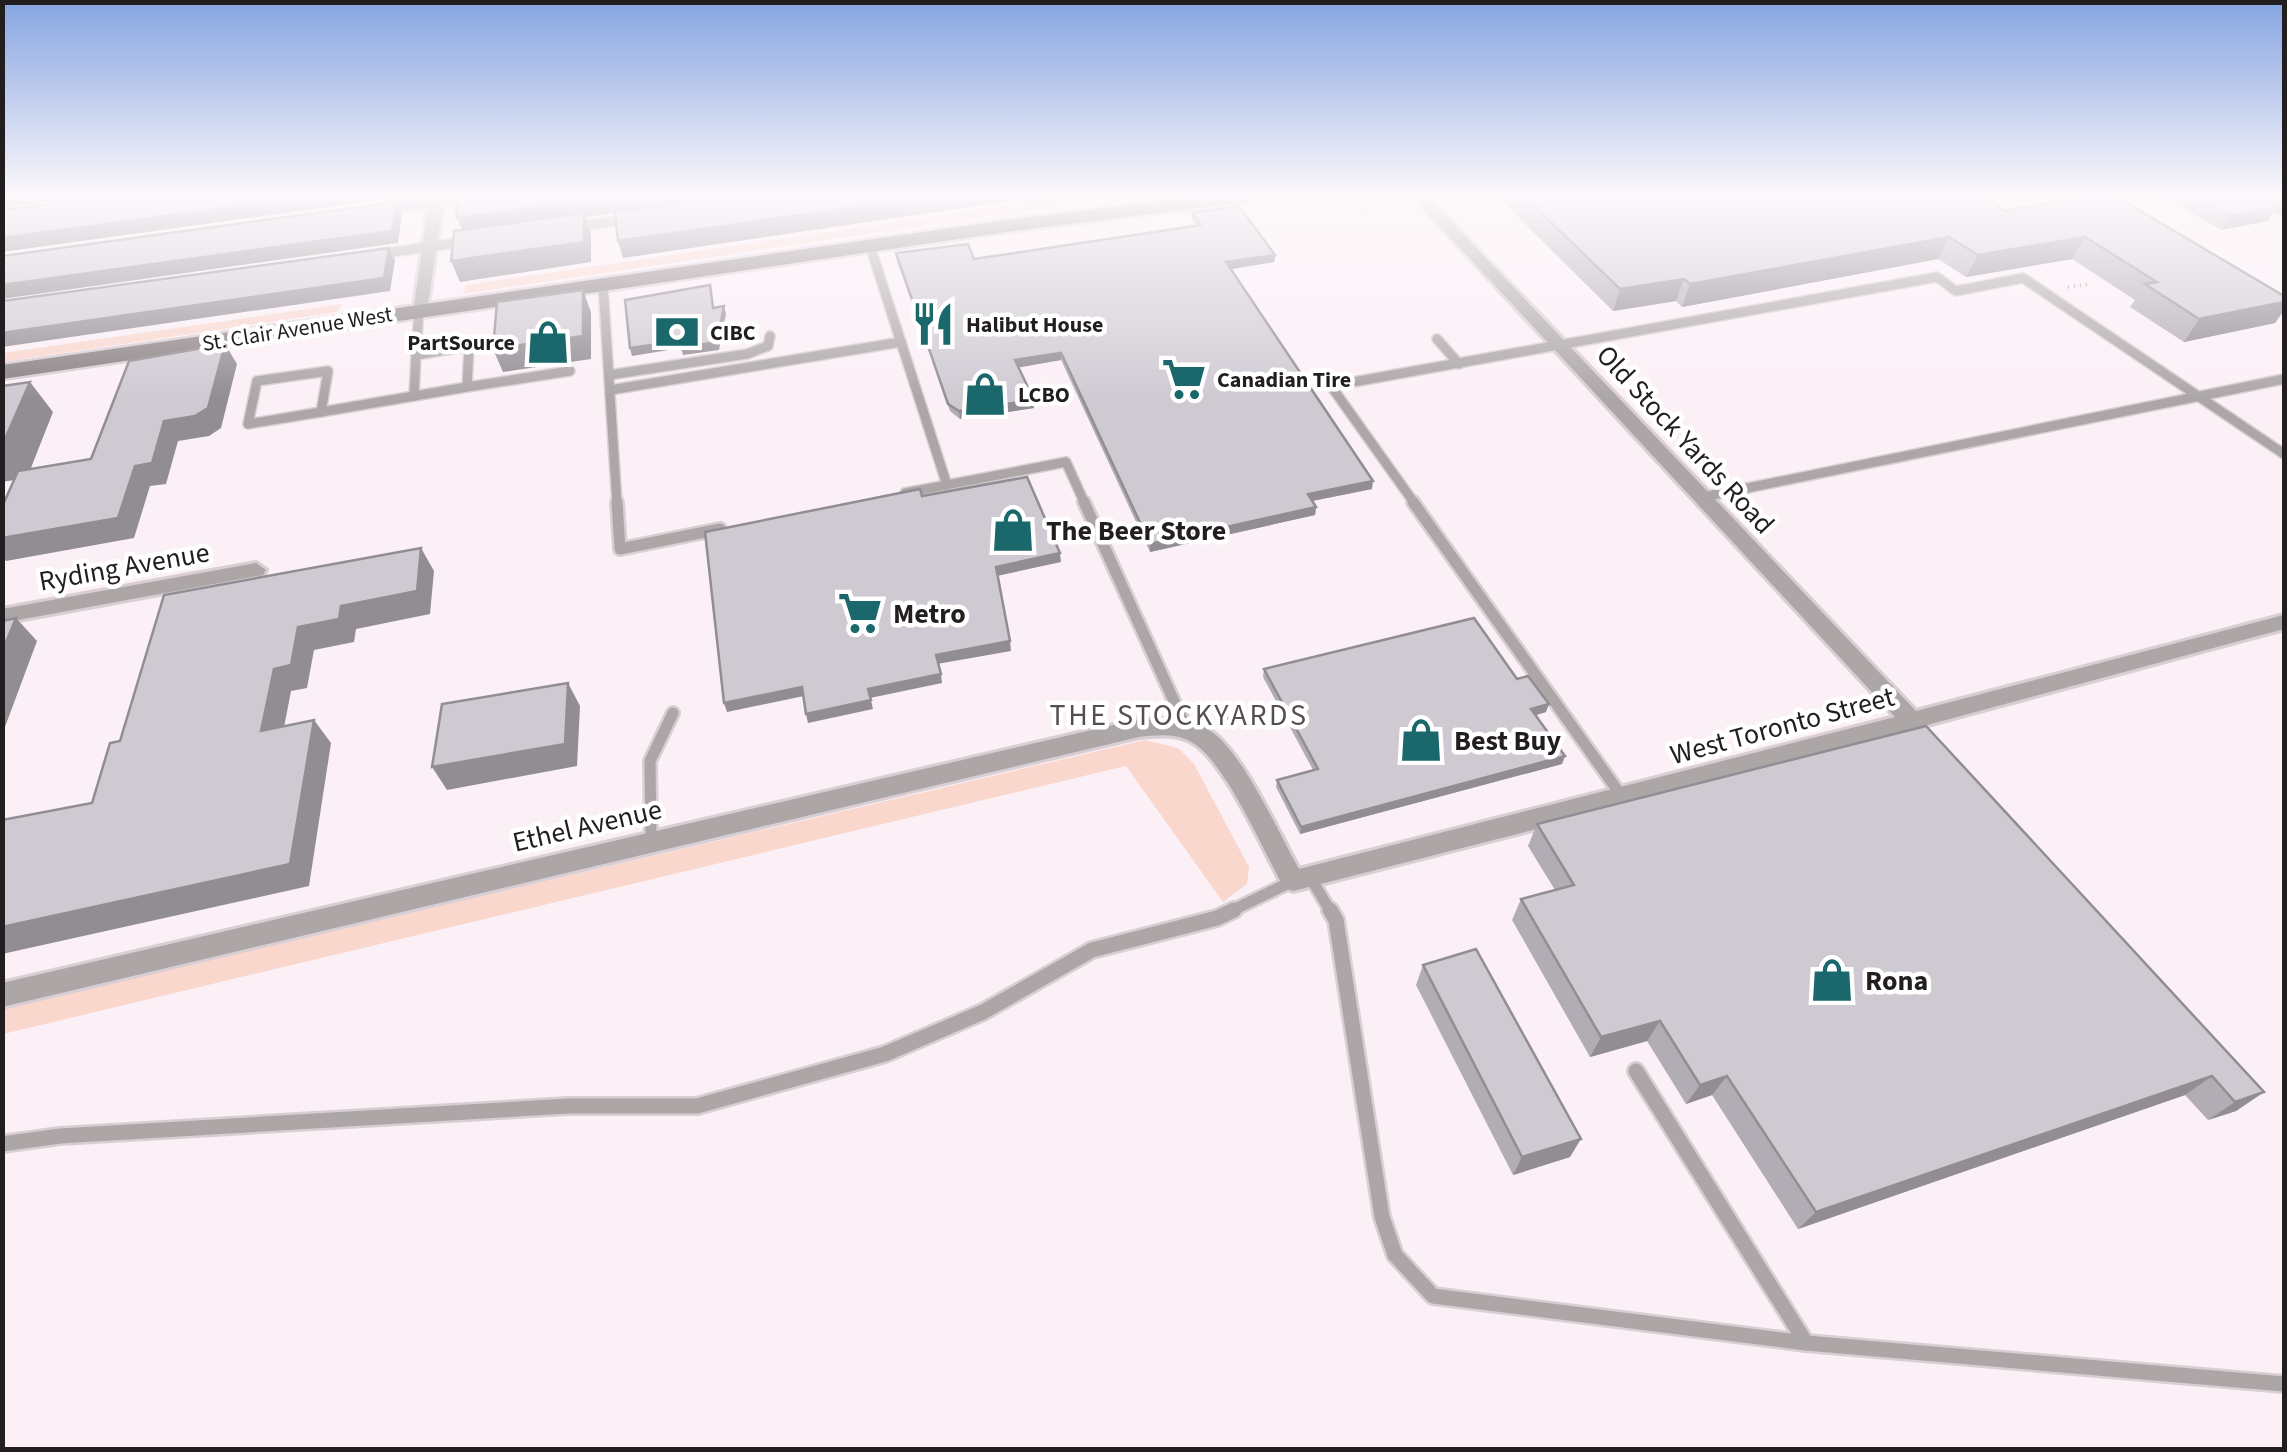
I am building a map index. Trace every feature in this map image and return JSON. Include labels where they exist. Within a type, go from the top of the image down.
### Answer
[{"type":"main road","name":"St. Clair Avenue West","points":[[2,372],[748,264]]},
{"type":"street","points":[[419,310],[426,264]]},
{"type":"street","name":"Old Stock Yards Road","points":[[1483,264],[1912,720]]},
{"type":"street","name":"Ryding Avenue","points":[[2,616],[256,570]]},
{"type":"street","name":"West Toronto Street","points":[[1302,879],[2284,622]]},
{"type":"street","name":"Ethel Avenue","points":[[2,995],[1140,728],[1164,726],[1188,732]]},
{"type":"street","points":[[1188,732],[1206,740],[1221,759],[1302,879]]},
{"type":"lane","points":[[876,264],[947,485]]},
{"type":"lane","points":[[1623,798],[1331,386],[1937,277],[1956,291],[2024,278],[2284,454]]},
{"type":"lane","points":[[602,285],[620,549],[735,526]]},
{"type":"lane","points":[[414,396],[419,310]]},
{"type":"lane","points":[[609,375],[747,354],[768,346],[770,336]]},
{"type":"lane","points":[[1438,339],[1459,364]]},
{"type":"lane","points":[[610,390],[901,342]]},
{"type":"lane","points":[[416,355],[470,346],[466,387]]},
{"type":"lane","points":[[321,412],[328,371],[257,382],[248,424],[321,412],[466,387],[570,371]]},
{"type":"lane","points":[[1703,497],[2284,379]]},
{"type":"lane","points":[[898,495],[1066,462],[1188,732]]},
{"type":"lane","points":[[650,841],[650,761],[673,713]]},
{"type":"lane","points":[[2,1144],[60,1136],[568,1106],[697,1106],[884,1054],[983,1012],[1092,950],[1217,918],[1302,879],[1336,920],[1382,1217],[1394,1255],[1433,1296],[1806,1343],[2284,1384]]},
{"type":"lane","points":[[1636,1071],[1806,1343]]},
{"type":"path","points":[[2061,288],[2090,284]]},
{"type":"shaded area","points":[[611,264],[667,264],[463,294],[466,285]]},
{"type":"shaded area","points":[[342,304],[337,312],[3,362],[3,353]]},
{"type":"shaded area","points":[[1145,740],[1178,748],[1194,764],[1249,867],[1247,884],[1223,902],[1126,766],[3,1034],[2,1005]]},
{"type":"building","points":[[2,264],[155,264],[2,285]]},
{"type":"building","points":[[274,264],[386,264],[384,278],[2,333],[2,301]]},
{"type":"building","name":"Canadian Tire","points":[[900,264],[1227,264],[1373,481],[1308,494],[1316,507],[1150,544],[1061,353],[1015,360],[1034,400],[959,411],[948,404]]},
{"type":"building","points":[[1594,264],[1802,264],[1690,284],[1684,279],[1620,289]]},
{"type":"building","points":[[2128,264],[2230,264],[2284,296],[2284,302],[2199,319],[2145,284],[2157,282]]},
{"type":"building","name":"CIBC","points":[[710,285],[713,308],[724,306],[717,342],[680,348],[679,341],[630,348],[625,300]]},
{"type":"building","points":[[583,290],[583,336],[493,349],[497,302]]},
{"type":"building","points":[[225,344],[208,408],[195,416],[164,421],[152,463],[135,466],[118,518],[2,538],[2,507],[18,471],[91,459],[129,361]]},
{"type":"building","points":[[30,382],[2,446],[2,386]]},
{"type":"building","name":"Metro","points":[[1027,477],[1060,553],[996,567],[1010,641],[936,655],[941,674],[868,689],[871,700],[806,714],[802,687],[724,703],[705,532],[920,489],[922,496]]},
{"type":"building","points":[[421,548],[417,591],[341,606],[339,619],[298,627],[291,665],[274,669],[261,731],[314,720],[290,864],[2,927],[2,820],[92,803],[110,743],[120,741],[164,595]]},
{"type":"building","points":[[16,618],[2,652],[2,621]]},
{"type":"building","name":"Best Buy","points":[[1474,618],[1517,679],[1528,676],[1549,704],[1531,709],[1565,756],[1301,827],[1277,780],[1318,769],[1264,669]]},
{"type":"building","points":[[568,683],[565,744],[432,767],[442,704]]},
{"type":"building","name":"Rona","points":[[1926,726],[2264,1092],[2235,1102],[2212,1076],[1816,1212],[1727,1076],[1700,1085],[1660,1021],[1601,1037],[1521,899],[1574,885],[1537,824]]},
{"type":"building","points":[[1476,949],[1581,1139],[1522,1157],[1423,965]]},
{"type":"place","name":"Halibut House","points":[[933,324]]},
{"type":"place","name":"CIBC","points":[[677,332]]},
{"type":"place","name":"PartSource","points":[[548,342]]},
{"type":"place","name":"Canadian Tire","points":[[1184,379]]},
{"type":"place","name":"LCBO","points":[[985,394]]},
{"type":"place","name":"The Beer Store","points":[[1013,530]]},
{"type":"place","name":"Metro","points":[[860,613]]},
{"type":"place","name":"Best Buy","points":[[1421,740]]},
{"type":"place","name":"Rona","points":[[1832,980]]},
{"type":"district","name":"THE STOCKYARDS","points":[[1179,715]]}]
